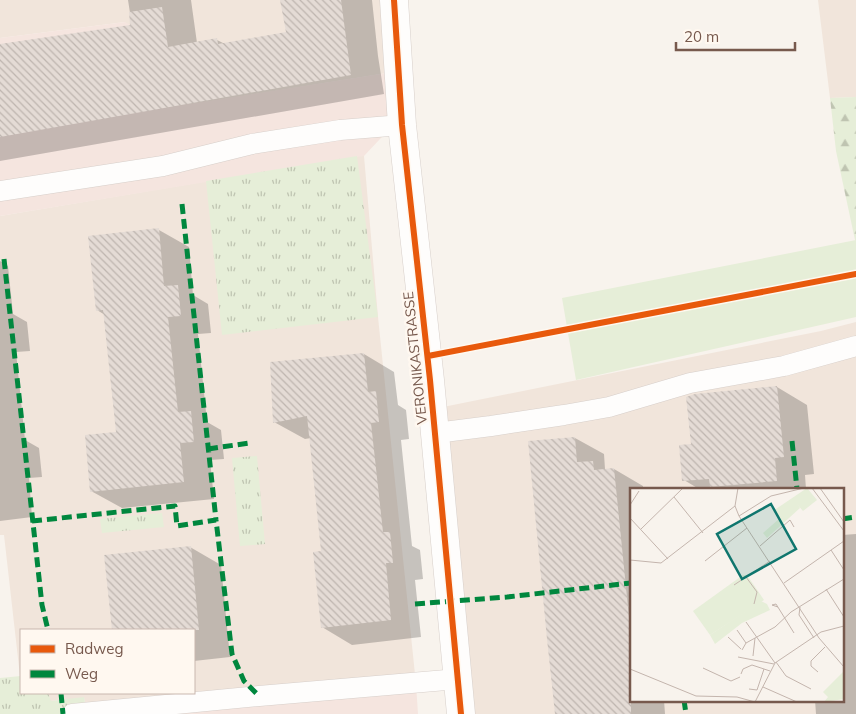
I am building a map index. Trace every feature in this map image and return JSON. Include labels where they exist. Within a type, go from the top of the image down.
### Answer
[{"type":"street","name":"VERONIKASTRASSE","points":[[394,0],[402,125],[436,433],[461,714]]},
{"type":"lane","points":[[0,191],[163,166],[252,144],[340,130],[402,125]]},
{"type":"lane","points":[[436,433],[501,425],[609,407],[690,383],[784,366],[856,346]]},
{"type":"lane","points":[[72,714],[458,679]]},
{"type":"shaded area","points":[[0,0],[387,0],[393,72],[143,112],[125,22],[0,38]]},
{"type":"shaded area","points":[[818,0],[856,0],[856,97],[830,98]]},
{"type":"shaded area","points":[[125,22],[130,25],[144,111],[393,72],[396,122],[364,156],[0,216],[0,38]]},
{"type":"shaded area","points":[[364,156],[378,317],[416,684],[87,714],[84,698],[50,701],[48,694],[195,694],[195,629],[20,629],[20,676],[4,535],[0,535],[0,216]]},
{"type":"shaded area","points":[[856,322],[856,714],[467,714],[443,407],[821,331]]},
{"type":"shaded area","points":[[416,684],[418,714],[97,714]]},
{"type":"green space","points":[[856,97],[855,240],[836,151],[830,98]]},
{"type":"green space","points":[[357,156],[378,317],[222,335],[206,181]]},
{"type":"green space","points":[[856,240],[856,317],[576,380],[562,298]]},
{"type":"green space","points":[[257,456],[265,544],[240,546],[232,458]]},
{"type":"green space","points":[[162,513],[164,527],[102,533],[100,519]]},
{"type":"green space","points":[[20,676],[20,694],[48,694],[51,701],[84,697],[87,714],[0,714],[0,678]]},
{"type":"building","points":[[280,0],[341,0],[351,75],[0,137],[0,44],[130,25],[129,12],[162,7],[168,47],[217,38],[218,44],[286,32]]},
{"type":"building","points":[[159,228],[164,286],[178,285],[181,316],[168,317],[178,412],[191,411],[194,442],[180,443],[184,482],[90,492],[85,435],[116,432],[103,310],[96,311],[88,236]]},
{"type":"building","points":[[364,353],[368,392],[376,391],[379,422],[371,423],[383,532],[390,532],[393,563],[386,563],[391,620],[321,628],[313,552],[321,551],[307,416],[273,423],[270,362]]},
{"type":"building","points":[[777,386],[784,457],[775,458],[777,481],[710,487],[709,479],[682,481],[679,445],[691,444],[686,397],[695,394]]},
{"type":"building","points":[[575,437],[577,462],[593,461],[594,470],[614,468],[630,627],[631,714],[555,714],[528,441]]},
{"type":"building","points":[[191,546],[199,630],[112,629],[104,555]]},
{"type":"marked path","points":[[182,204],[216,520]]},
{"type":"marked path","points":[[4,259],[42,605],[48,629]]},
{"type":"marked path","points":[[792,441],[797,488]]},
{"type":"marked path","points":[[208,449],[249,443]]},
{"type":"marked path","points":[[32,521],[175,506],[177,526],[216,520],[232,654],[244,681],[259,696]]},
{"type":"marked path","points":[[844,519],[856,517]]},
{"type":"marked path","points":[[415,604],[507,597],[630,583]]},
{"type":"marked path","points":[[61,694],[63,714]]},
{"type":"marked path","points":[[684,702],[686,714]]},
{"type":"cycle path","points":[[394,0],[402,125],[430,380],[461,714]]},
{"type":"cycle path","points":[[428,356],[856,274]]}]
